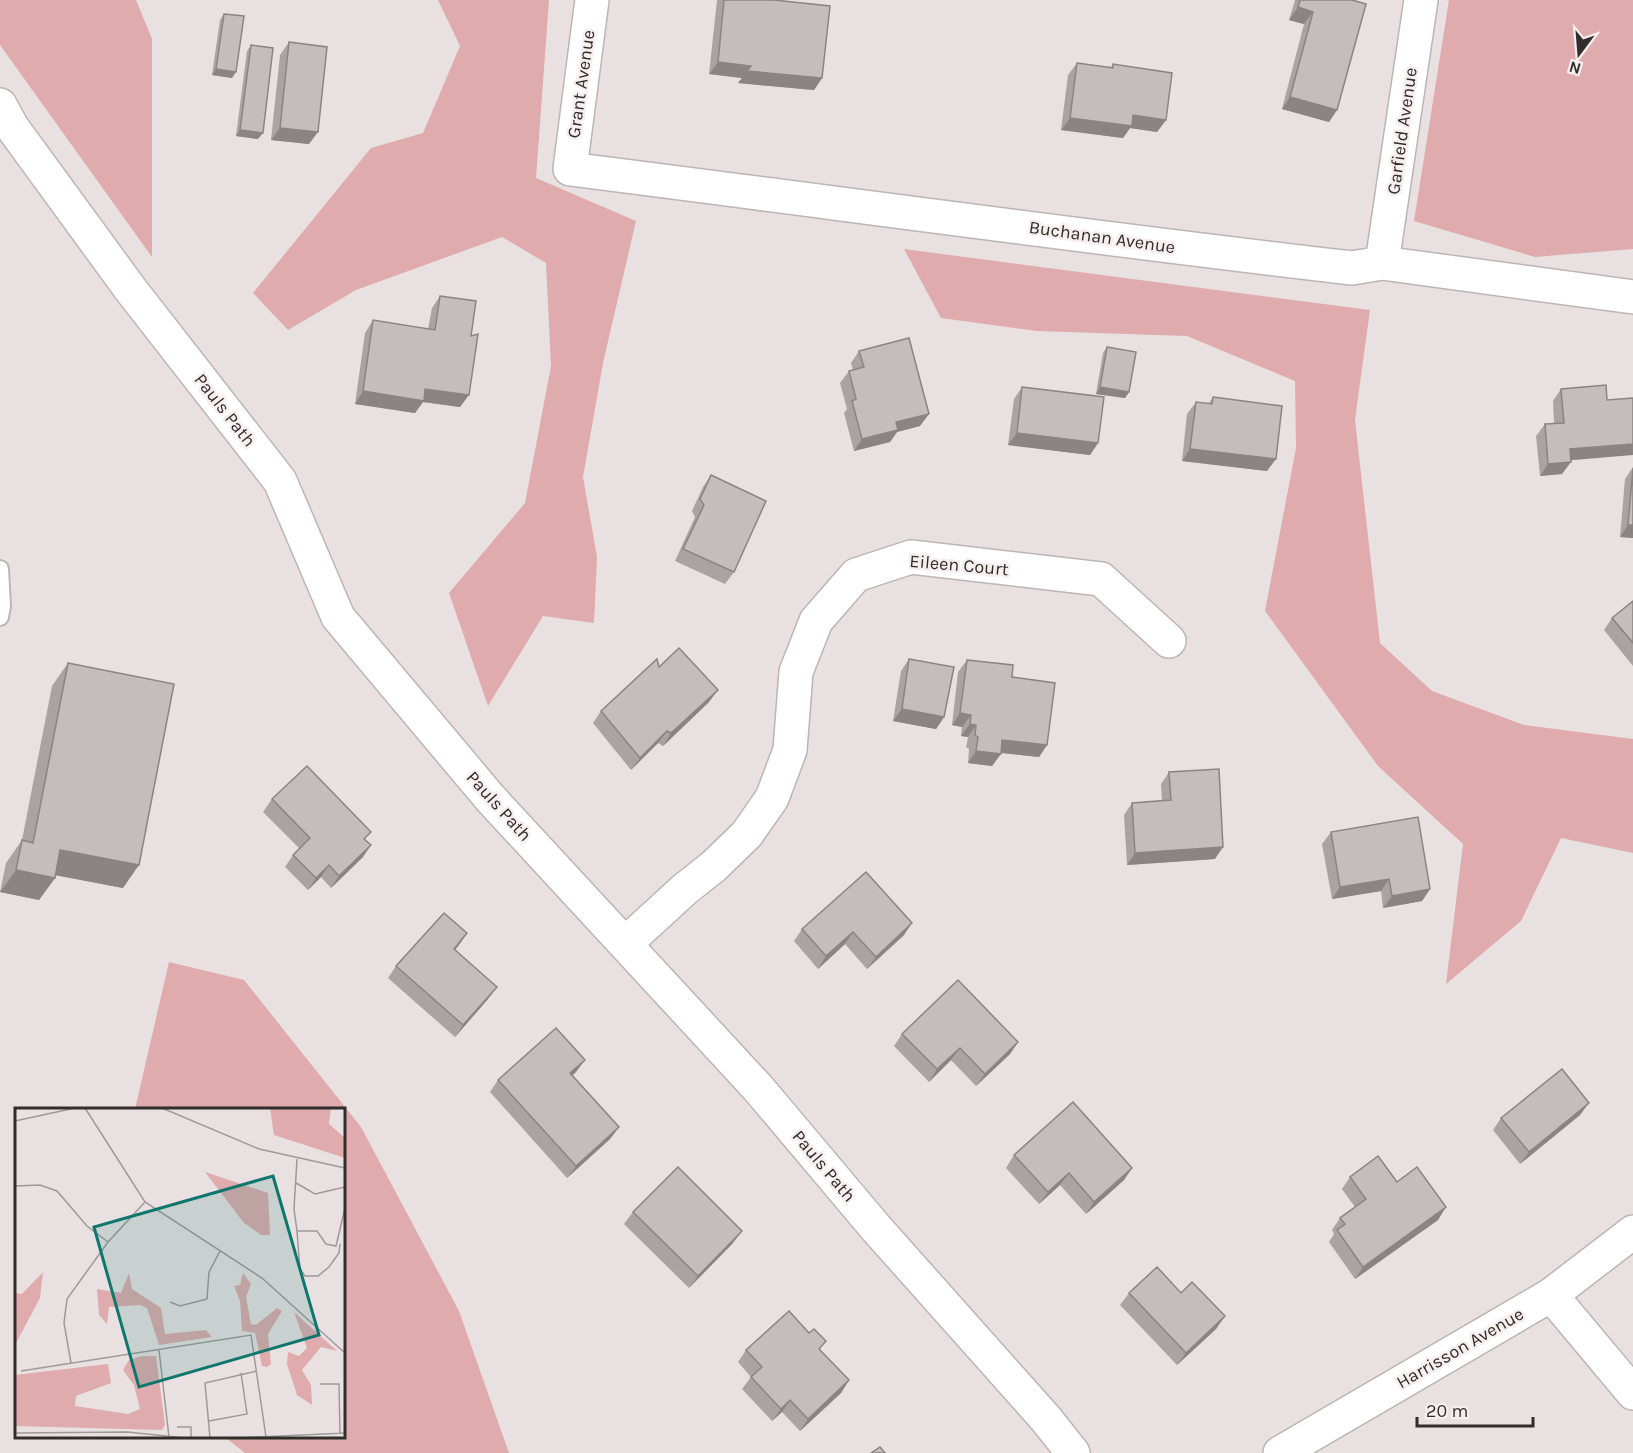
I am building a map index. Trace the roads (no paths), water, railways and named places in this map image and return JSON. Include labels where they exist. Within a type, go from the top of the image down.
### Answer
[{"type":"street","name":"Grant Avenue","points":[[570,169],[592,0]]},
{"type":"street","name":"Garfield Avenue","points":[[1382,263],[1421,0]]},
{"type":"street","name":"Pauls Path","points":[[0,105],[12,127],[131,290],[280,481],[338,617],[490,798],[759,1088],[876,1228],[1046,1419],[1073,1453]]},
{"type":"street","name":"Buchanan Avenue","points":[[570,169],[1189,249],[1352,268],[1382,263],[1633,297]]},
{"type":"street","name":"Eileen Court","points":[[626,944],[747,834],[772,798],[790,750],[796,672],[816,621],[855,575],[911,557],[1101,579],[1169,641]]},
{"type":"street","name":"Harrisson Avenue","points":[[1280,1453],[1551,1295],[1633,1232]]},
{"type":"street","points":[[1551,1295],[1633,1394]]},
{"type":"lane","points":[[0,569],[2,606],[0,618]]}]
